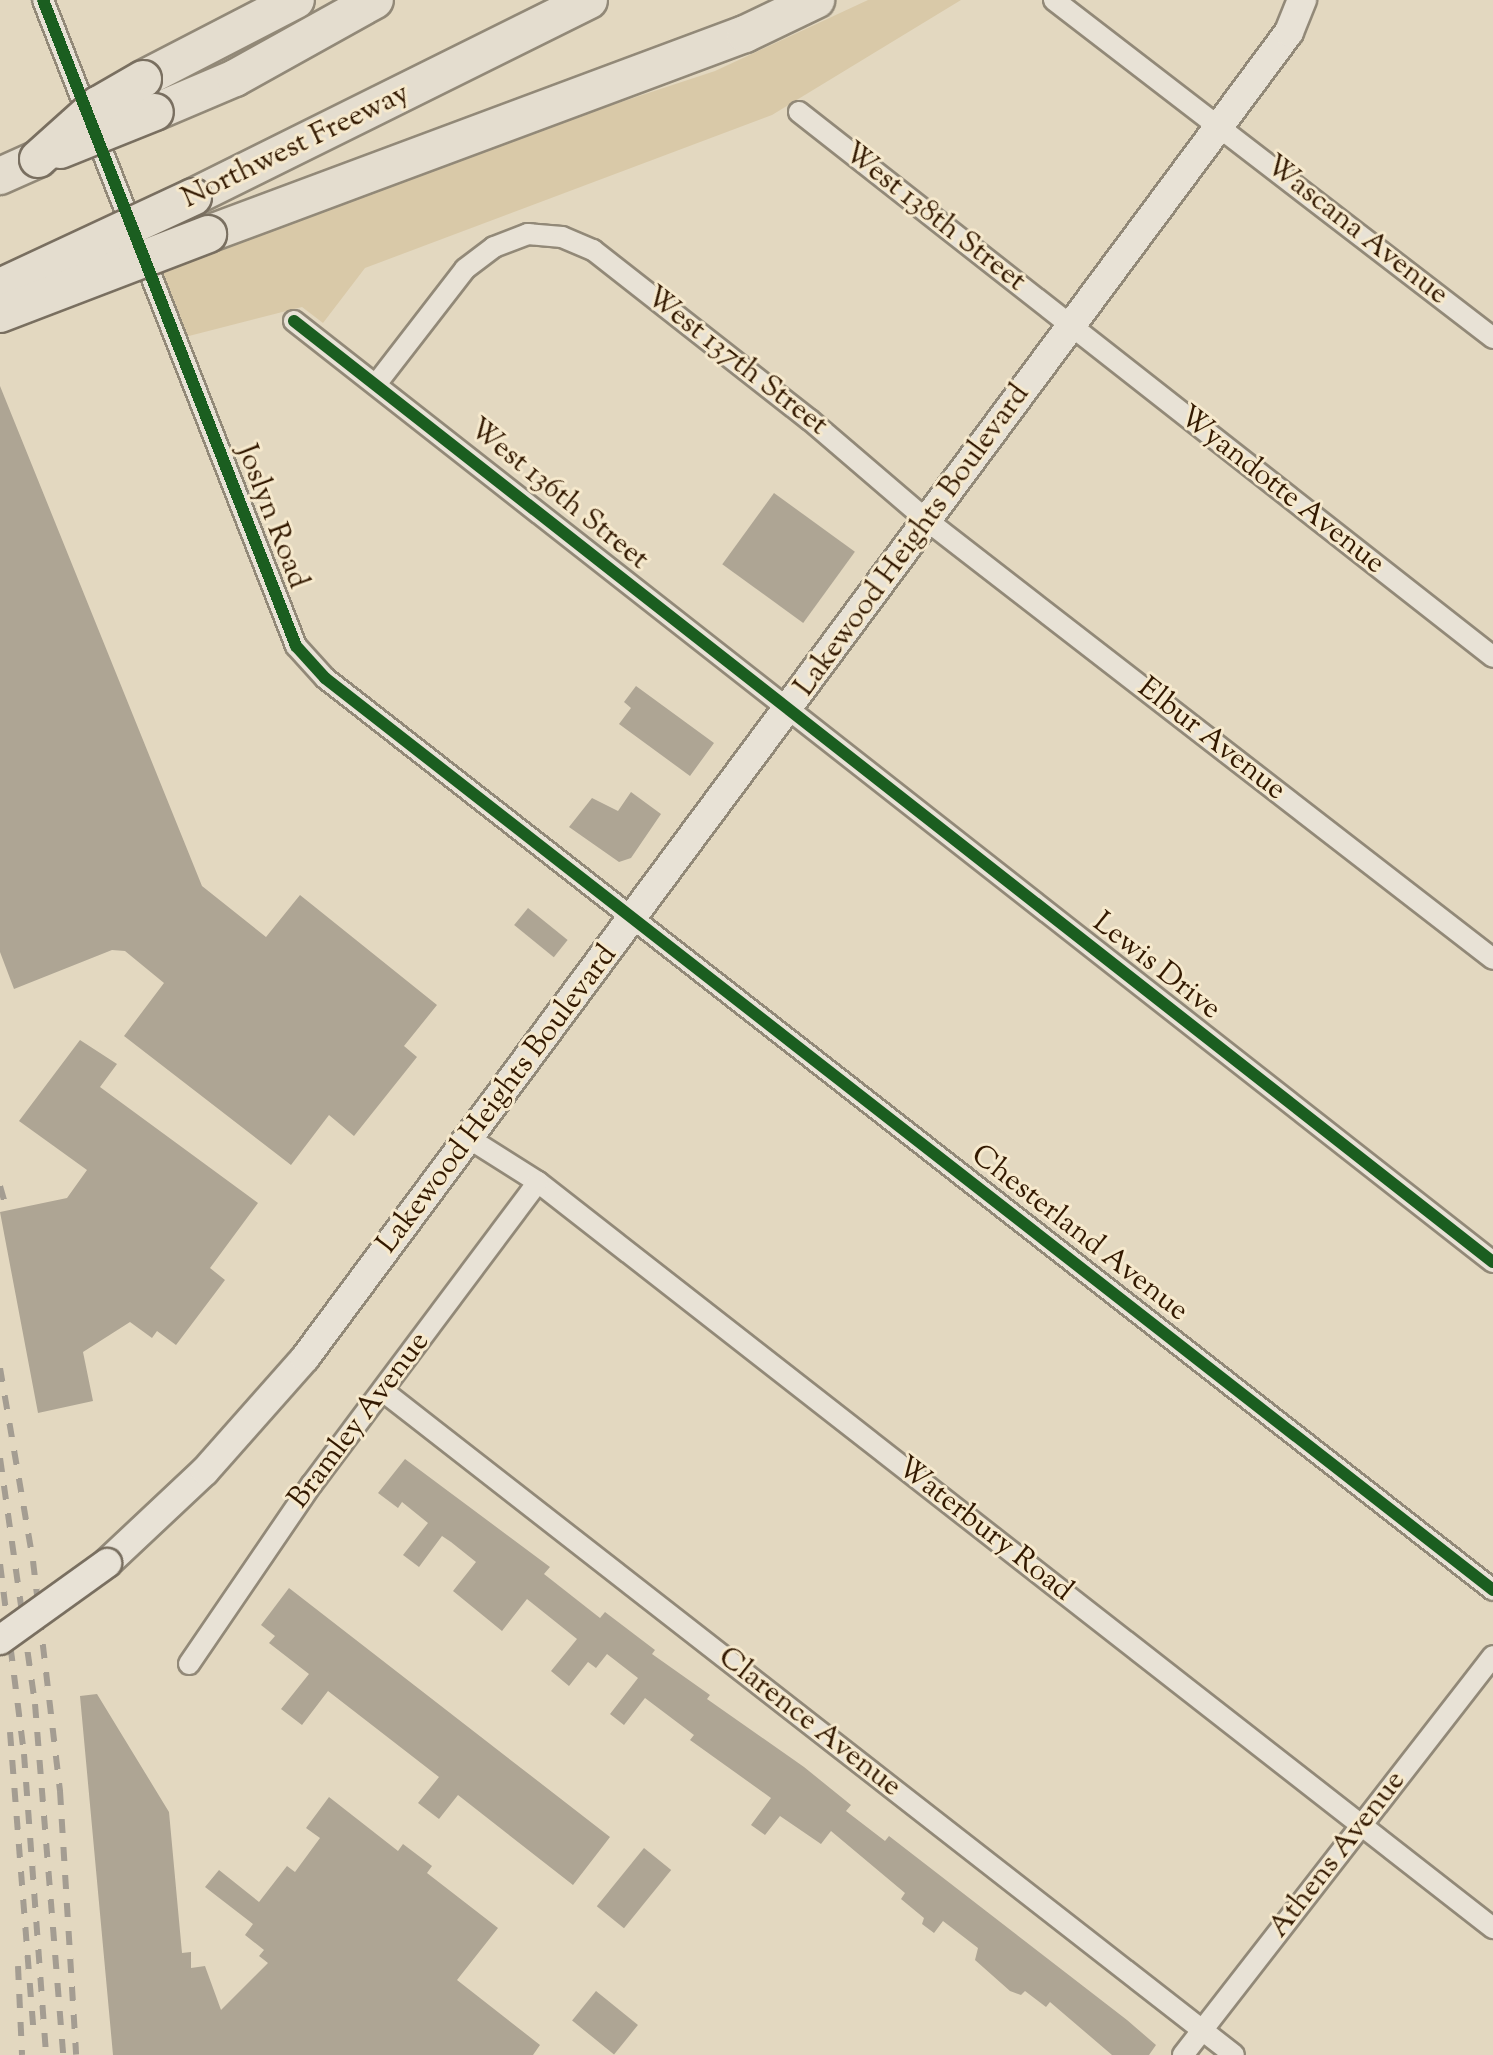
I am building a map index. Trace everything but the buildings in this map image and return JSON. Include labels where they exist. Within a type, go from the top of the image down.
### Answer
[{"type":"highway","points":[[38,159],[98,105],[296,0]]},
{"type":"highway","points":[[0,176],[235,78],[375,0]]},
{"type":"highway","name":"Northwest Freeway","points":[[0,287],[193,197],[589,0]]},
{"type":"highway","points":[[0,314],[745,34],[816,0]]},
{"type":"main road","name":"Lakewood Heights Boulevard","points":[[0,1640],[107,1563],[259,1414],[470,1139],[929,522],[1068,326],[1289,32],[1302,0]]},
{"type":"street","name":"Joslyn Road","points":[[43,0],[296,646],[325,678],[633,919]]},
{"type":"street","name":"Wascana Avenue","points":[[1054,0],[1220,124],[1493,338]]},
{"type":"street","name":"West 138th Street","points":[[799,112],[1068,326]]},
{"type":"street","name":"West 137th Street","points":[[377,383],[465,269],[494,247],[528,234],[562,237],[593,250],[810,420],[929,522]]},
{"type":"street","name":"West 136th Street","points":[[294,321],[377,383],[788,712]]},
{"type":"street","name":"Wyandotte Avenue","points":[[1068,326],[1493,657]]},
{"type":"street","name":"Elbur Avenue","points":[[929,522],[1493,959]]},
{"type":"street","name":"Lewis Drive","points":[[788,712],[1493,1262]]},
{"type":"street","name":"Chesterland Avenue","points":[[633,919],[1493,1590]]},
{"type":"street","name":"Waterbury Road","points":[[470,1139],[538,1182],[1493,1928]]},
{"type":"street","name":"Bramley Avenue","points":[[189,1664],[383,1391],[538,1182]]},
{"type":"street","name":"Clarence Avenue","points":[[383,1391],[1234,2055]]},
{"type":"street","name":"Athens Avenue","points":[[1183,2055],[1493,1656]]},
{"type":"shaded area","points":[[868,0],[961,0],[772,115],[365,268],[323,323],[302,307],[185,337],[159,270],[542,128],[715,71]]},
{"type":"railway","points":[[0,1186],[6,1207]]},
{"type":"railway","points":[[0,1368],[33,1561],[60,1791],[76,2055]]},
{"type":"railway","points":[[0,1458],[35,1704],[63,2055]]},
{"type":"railway","points":[[0,1564],[24,1754],[46,2055]]},
{"type":"railway","points":[[10,1732],[34,2035]]},
{"type":"railway","points":[[18,1966],[22,2055]]},
{"type":"cycle path","points":[[43,0],[296,646],[325,678],[1493,1590]]},
{"type":"cycle path","points":[[294,321],[1493,1262]]}]
